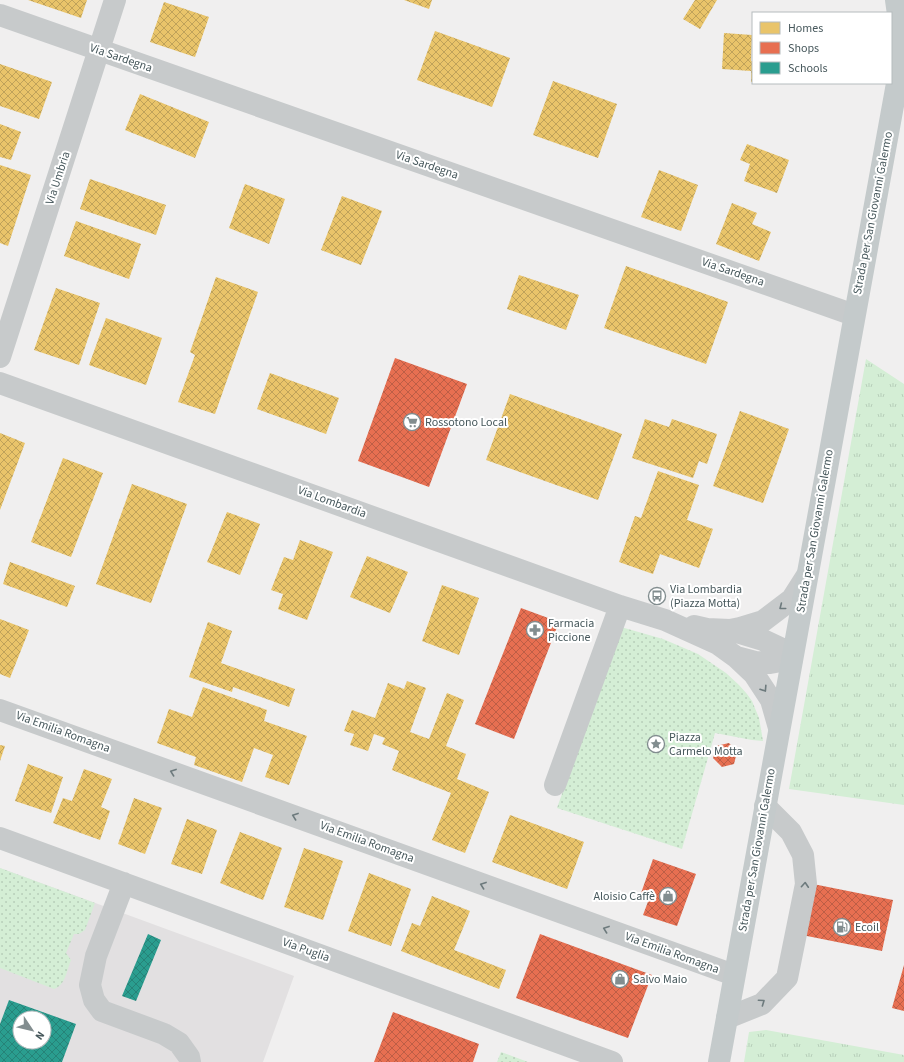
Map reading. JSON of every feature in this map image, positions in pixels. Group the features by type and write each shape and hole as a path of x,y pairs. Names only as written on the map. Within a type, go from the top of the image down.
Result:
{"main road":[{"name":"Strada per San Giovanni Galermo","path":"719,1062 806,577 901,62 900,29 896,0"}],"street":[{"name":"Via Umbria","path":"0,357 115,0"},
{"name":"Via Sardegna","path":"0,16 854,315"},
{"name":"Via Lombardia","path":"0,383 620,606 665,620"},
{"path":"665,620 707,629 730,630 763,621 792,599 806,577"},
{"path":"554,785 620,606"},
{"path":"665,620 718,644 736,657 754,674 771,700 779,728"},
{"path":"730,630 763,640 780,648 792,659"},
{"path":"736,657 770,664 792,659"},
{"name":"Via Emilia Romagna","path":"0,710 734,976"},
{"path":"727,1018 762,1004 787,978 806,884 803,856 791,832 765,806"},
{"name":"Via Puglia","path":"0,838 612,1062"},
{"path":"124,883 96,956 90,985 94,1000 102,1011 164,1034 179,1043 189,1057 190,1062"}],"shaded area":[{"path":"0,868 294,976 263,1062 0,1062"}],"green space":[{"path":"866,359 904,384 904,805 789,789"},
{"path":"621,627 663,639 698,654 726,673 739,685 752,701 759,718 763,741 715,733 682,849 557,808"},
{"path":"0,868 95,903 85,930 79,934 74,934 66,953 71,960 65,977 61,985 54,989 0,968"},
{"path":"766,1030 904,1055 904,1062 744,1062 749,1032"},
{"path":"501,1052 528,1062 497,1062"}],"building: Homes":[{"path":"28,0 87,0 81,18"},
{"path":"404,0 432,0 429,9"},
{"path":"695,0 717,0 700,29 683,19"},
{"path":"164,2 209,17 195,57 150,42"},
{"path":"435,31 510,58 492,107 417,80"},
{"path":"724,33 752,35 752,82 751,71 722,69"},
{"path":"0,64 52,82 39,119 0,106"},
{"path":"553,81 617,104 598,158 533,135"},
{"path":"140,94 209,122 195,158 125,130"},
{"path":"0,124 21,132 11,160 0,157"},
{"path":"747,144 789,160 777,193 744,181 750,164 740,160"},
{"path":"0,165 31,175 8,246 0,243"},
{"path":"659,170 698,185 681,231 641,217"},
{"path":"90,179 166,205 156,235 80,209"},
{"path":"245,184 285,199 269,244 229,228"},
{"path":"342,196 382,211 361,265 321,250"},
{"path":"732,203 757,213 752,224 771,232 759,261 716,244"},
{"path":"76,221 141,244 129,279 64,256"},
{"path":"626,266 728,302 706,364 604,328"},
{"path":"519,275 579,295 566,330 507,309"},
{"path":"216,277 258,292 215,414 178,402 195,355 190,352"},
{"path":"56,288 100,303 79,365 34,350"},
{"path":"106,318 162,338 146,385 89,365"},
{"path":"270,373 339,398 326,434 257,409"},
{"path":"510,394 622,434 598,500 486,460"},
{"path":"740,411 789,429 763,503 713,486"},
{"path":"645,419 669,427 672,419 717,434 707,464 699,461 693,478 632,458"},
{"path":"0,433 25,443 0,510"},
{"path":"63,458 103,473 71,557 31,542"},
{"path":"658,471 699,485 687,520 713,529 699,568 660,554 653,574 619,562 635,516 641,518"},
{"path":"132,484 187,504 151,603 96,584"},
{"path":"227,512 260,524 240,575 207,562"},
{"path":"300,540 333,552 307,620 278,609 283,594 271,590 284,557 293,560"},
{"path":"367,556 408,572 390,613 350,597"},
{"path":"10,562 75,586 67,607 3,584"},
{"path":"442,585 479,598 459,655 422,641"},
{"path":"0,619 29,630 10,678 0,674"},
{"path":"208,622 232,631 221,663 295,689 289,707 233,687 232,692 189,677"},
{"path":"407,681 426,688 410,732 429,739 447,693 464,700 446,746 466,754 457,779 489,792 465,853 432,840 451,793 392,770 399,751 382,744 385,738 374,734 368,751 350,745 354,734 344,731 352,710 375,718 388,683 404,689"},
{"path":"203,687 267,710 264,721 307,736 289,785 265,777 273,755 254,748 242,782 194,765 196,757 157,743 169,709 192,717"},
{"path":"0,745 5,746 0,761"},
{"path":"28,764 63,777 51,813 15,801"},
{"path":"84,769 112,779 101,807 110,811 100,840 53,823 63,798 72,801"},
{"path":"134,798 162,808 145,854 118,844"},
{"path":"510,815 584,842 567,889 492,862"},
{"path":"187,819 217,830 202,874 171,864"},
{"path":"240,832 282,848 263,900 220,883"},
{"path":"304,848 343,861 323,920 284,907"},
{"path":"369,873 411,889 391,946 348,931"},
{"path":"432,896 470,911 454,950 506,970 499,989 401,951 412,923 420,926"}],"building: Shops":[{"name":"Rossotono Local","path":"395,358 467,384 429,487 358,461"},
{"path":"521,608 559,622 514,739 475,724"},
{"path":"729,743 737,752 734,764 722,767 713,758 716,746"},
{"path":"653,859 696,874 677,926 643,915 649,899 640,896"},
{"path":"798,881 893,900 882,951 787,932"},
{"path":"540,934 652,975 628,1038 516,998"},
{"path":"904,965 904,1011 892,1008"},
{"path":"393,1012 479,1044 473,1062 374,1062"}],"building: Schools":[{"path":"148,934 161,940 136,1001 122,996"},
{"path":"9,1000 37,1010 12,1010 12,1050 52,1050 52,1015 76,1024 62,1062 0,1062 0,1024"}],"place":[{"name":"Rossotono Local","path":"412,422"},
{"name":"Via Lombardia (Piazza Motta)","path":"657,596"},
{"name":"Farmacia Piccione","path":"535,630"},
{"name":"Piazza Carmelo Motta","path":"656,744"},
{"name":"Aloisio Caffè","path":"668,896"},
{"name":"Ecoil","path":"842,927"},
{"name":"Salvo Maio","path":"620,979"}]}
